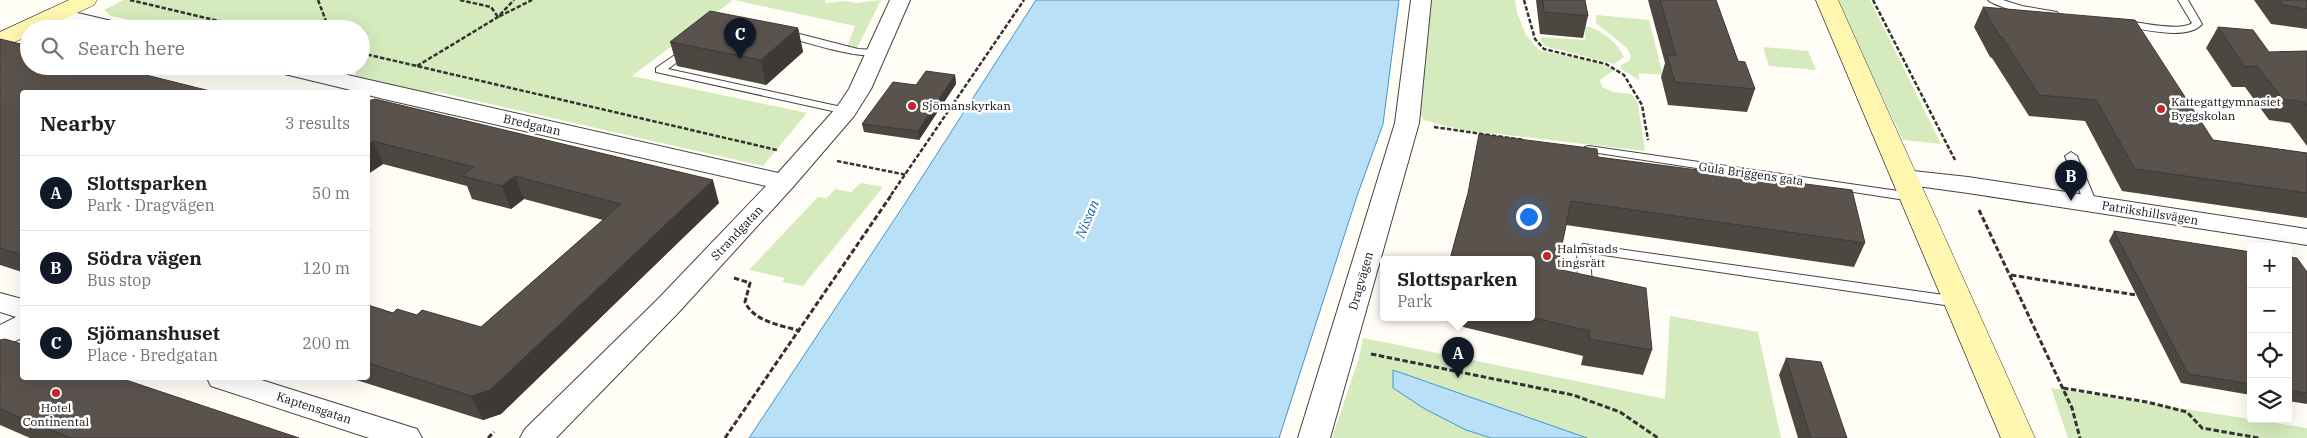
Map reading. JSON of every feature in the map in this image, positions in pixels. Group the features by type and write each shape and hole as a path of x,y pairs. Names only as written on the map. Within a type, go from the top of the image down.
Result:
{"street":[{"path":"44,20 86,0"},
{"name":"Strandgatan","path":"536,438 668,306 808,156 846,111 860,89 900,0"},
{"name":"Dragvägen","path":"1314,438 1407,124 1420,0"},
{"path":"1827,0 2018,438"},
{"path":"56,14 82,20"},
{"path":"0,41 20,31"},
{"name":"Bredgatan","path":"306,75 350,90"},
{"name":"Bredgatan","path":"376,99 784,182"},
{"name":"Patrikshillsvägen","path":"1908,187 1968,185 2307,237"},
{"path":"0,302 20,308"},
{"path":"0,338 20,326"},
{"name":"Kaptensgatan","path":"228,380 406,438"}],"lane":[{"path":"1992,0 2020,10 2068,16"},
{"path":"2107,21 2175,30 2192,29 2196,24 2183,0"},
{"path":"774,31 858,52 875,53"},
{"path":"697,42 660,70 846,111"},
{"name":"Gula Briggens gata","path":"1589,150 1651,159 1908,187"},
{"path":"2071,156 2091,204"},
{"path":"1585,287 1583,248 1958,302"}],"path":[{"path":"130,0 214,20"},
{"path":"318,0 326,20"},
{"path":"460,0 491,7 498,17"},
{"path":"498,17 514,0"},
{"path":"416,66 498,17 532,0"},
{"path":"725,438 800,331 1024,0"},
{"path":"1524,0 1535,39 1544,49 1606,64 1624,75 1642,105 1651,159"},
{"path":"1874,0 1968,185 2072,408 2080,438"},
{"path":"370,55 808,156"},
{"path":"1407,124 1532,141"},
{"path":"837,161 907,174"},
{"path":"2010,275 2136,295"},
{"path":"734,278 750,283 745,302 749,310 763,320 800,331"},
{"path":"1342,348 1573,395 1620,412 1658,438"},
{"path":"2063,388 2146,402 2187,412 2202,428 2259,438"},
{"path":"488,438 494,432"}],"green space":[{"path":"123,0 733,0 632,76 807,113 763,166 438,92 423,94 355,77 355,75 370,75 370,20 129,20 111,16 104,10"},
{"path":"734,0 825,0 826,3 845,1 857,3 881,0 857,48 847,47 855,26"},
{"path":"1428,0 1515,0 1517,13 1526,35 1539,50 1598,63 1614,70 1600,80 1602,87 1613,92 1632,94 1638,104 1645,151 1463,130 1424,120 1418,110"},
{"path":"1836,0 1870,0 1941,144 1903,140"},
{"path":"1596,15 1649,20 1663,75 1639,73 1639,80 1621,69 1621,65 1629,61 1631,56 1627,48 1596,23"},
{"path":"1585,26 1597,30 1608,37 1624,57 1614,64 1544,46 1540,37 1585,40"},
{"path":"1763,47 1808,51 1816,70 1769,66"},
{"path":"861,183 883,187 803,286 782,282 785,278 749,270 818,197 827,198 835,189 851,192"},
{"path":"1670,316 1758,332 1781,438 1332,438 1359,358 1363,338 1665,399"},
{"path":"2051,388 2247,419 2247,423 2275,423 2307,428 2307,438 2068,438"}],"water":[{"name":"Nissan","path":"1036,0 1399,0 1383,124 1357,196 1279,438 749,438 906,202"},
{"path":"1393,370 1587,438 1491,438 1466,430 1425,409 1393,388"}],"building":[{"path":"1543,0 1585,0 1588,16 1544,12"},
{"path":"1660,0 1716,0 1738,61 1745,62 1755,89 1675,82 1667,55 1676,56"},
{"path":"2279,0 2307,0 2307,9 2283,5"},
{"path":"1983,7 2135,20 2213,140 2307,153 2307,193 2135,169 2096,100 2039,95 2002,37 2000,37"},
{"path":"710,11 798,28 761,60 670,42"},
{"path":"2218,27 2253,30 2269,52 2307,51 2307,106 2304,102 2283,99 2257,66 2245,67"},
{"path":"0,39 20,44 20,75 146,75 206,90 20,90 20,254 0,248"},
{"name":"Sjömanskyrkan","path":"926,71 955,75 918,131 862,124 893,82 916,85"},
{"path":"375,99 713,180 490,390 471,396 370,364 370,306 393,313 397,309 417,315 422,310 481,327 621,204 515,176 502,186 462,176 474,167 373,141 370,143 370,100"},
{"path":"1479,134 1597,149 1598,157 1852,190 1865,243 1571,201 1557,269 1646,288 1652,350 1589,339 1590,331 1535,318 1535,256 1451,256 1468,193"},
{"path":"2114,231 2247,251 2247,383 2188,374"},
{"path":"2292,257 2297,258 2307,272 2307,393 2292,391"},
{"path":"5,339 20,343 20,380 126,380 299,438 71,438 0,409 0,340"},
{"path":"1786,358 1821,362 1847,438 1811,438"}],"place":[{"name":"Sjömanshuset","path":"740,59"},
{"name":"Sjömanskyrkan","path":"912,106"},
{"name":"Kattegattgymnasiet Byggskolan","path":"2161,109"},
{"name":"Södra vägen","path":"2071,201"},
{"name":"Halmstads tingsrätt","path":"1547,256"},
{"name":"Slottsparken","path":"1458,378"},
{"name":"Hotel Continental","path":"56,393"}]}
